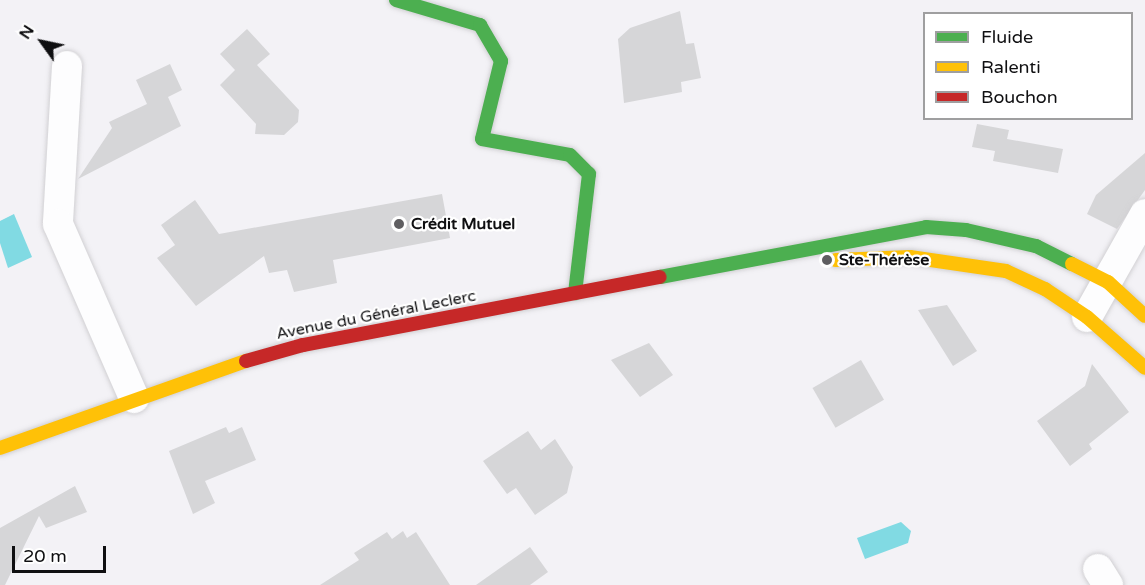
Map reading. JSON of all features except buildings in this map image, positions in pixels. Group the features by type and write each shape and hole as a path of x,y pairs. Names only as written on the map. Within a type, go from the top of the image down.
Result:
{"main road":[{"path":"396,0 480,26 501,61 484,116 482,139 570,155 589,174 574,293"},
{"name":"Avenue du Général Leclerc","path":"0,448 134,398 303,345 574,293 771,259 889,232 926,227 966,230 1036,246 1108,282 1145,316"},
{"name":"Avenue du Général Leclerc","path":"771,259 910,257 964,261 1026,280 1087,317 1145,368"}],"street":[{"path":"67,66 58,224 134,398"},
{"path":"1087,317 1145,214"}],"water":[{"path":"14,214 32,257 8,268 0,243 0,221"},
{"path":"901,522 911,531 908,543 865,559 857,538"}],"traffic: fast":[{"path":"396,0 480,25 501,61 482,139 570,155 589,174 575,293"},
{"path":"660,277 926,227 966,230 1036,246 1072,264"}],"traffic: slow":[{"path":"836,260 910,257 1006,271 1045,289 1087,317 1145,368"},
{"path":"1072,264 1108,282 1145,316"},
{"path":"0,448 246,361"}],"traffic: jam":[{"path":"246,361 303,345 660,277"}],"place":[{"name":"Crédit Mutuel","path":"399,224"},
{"name":"Ste-Thérèse","path":"827,260"}]}
